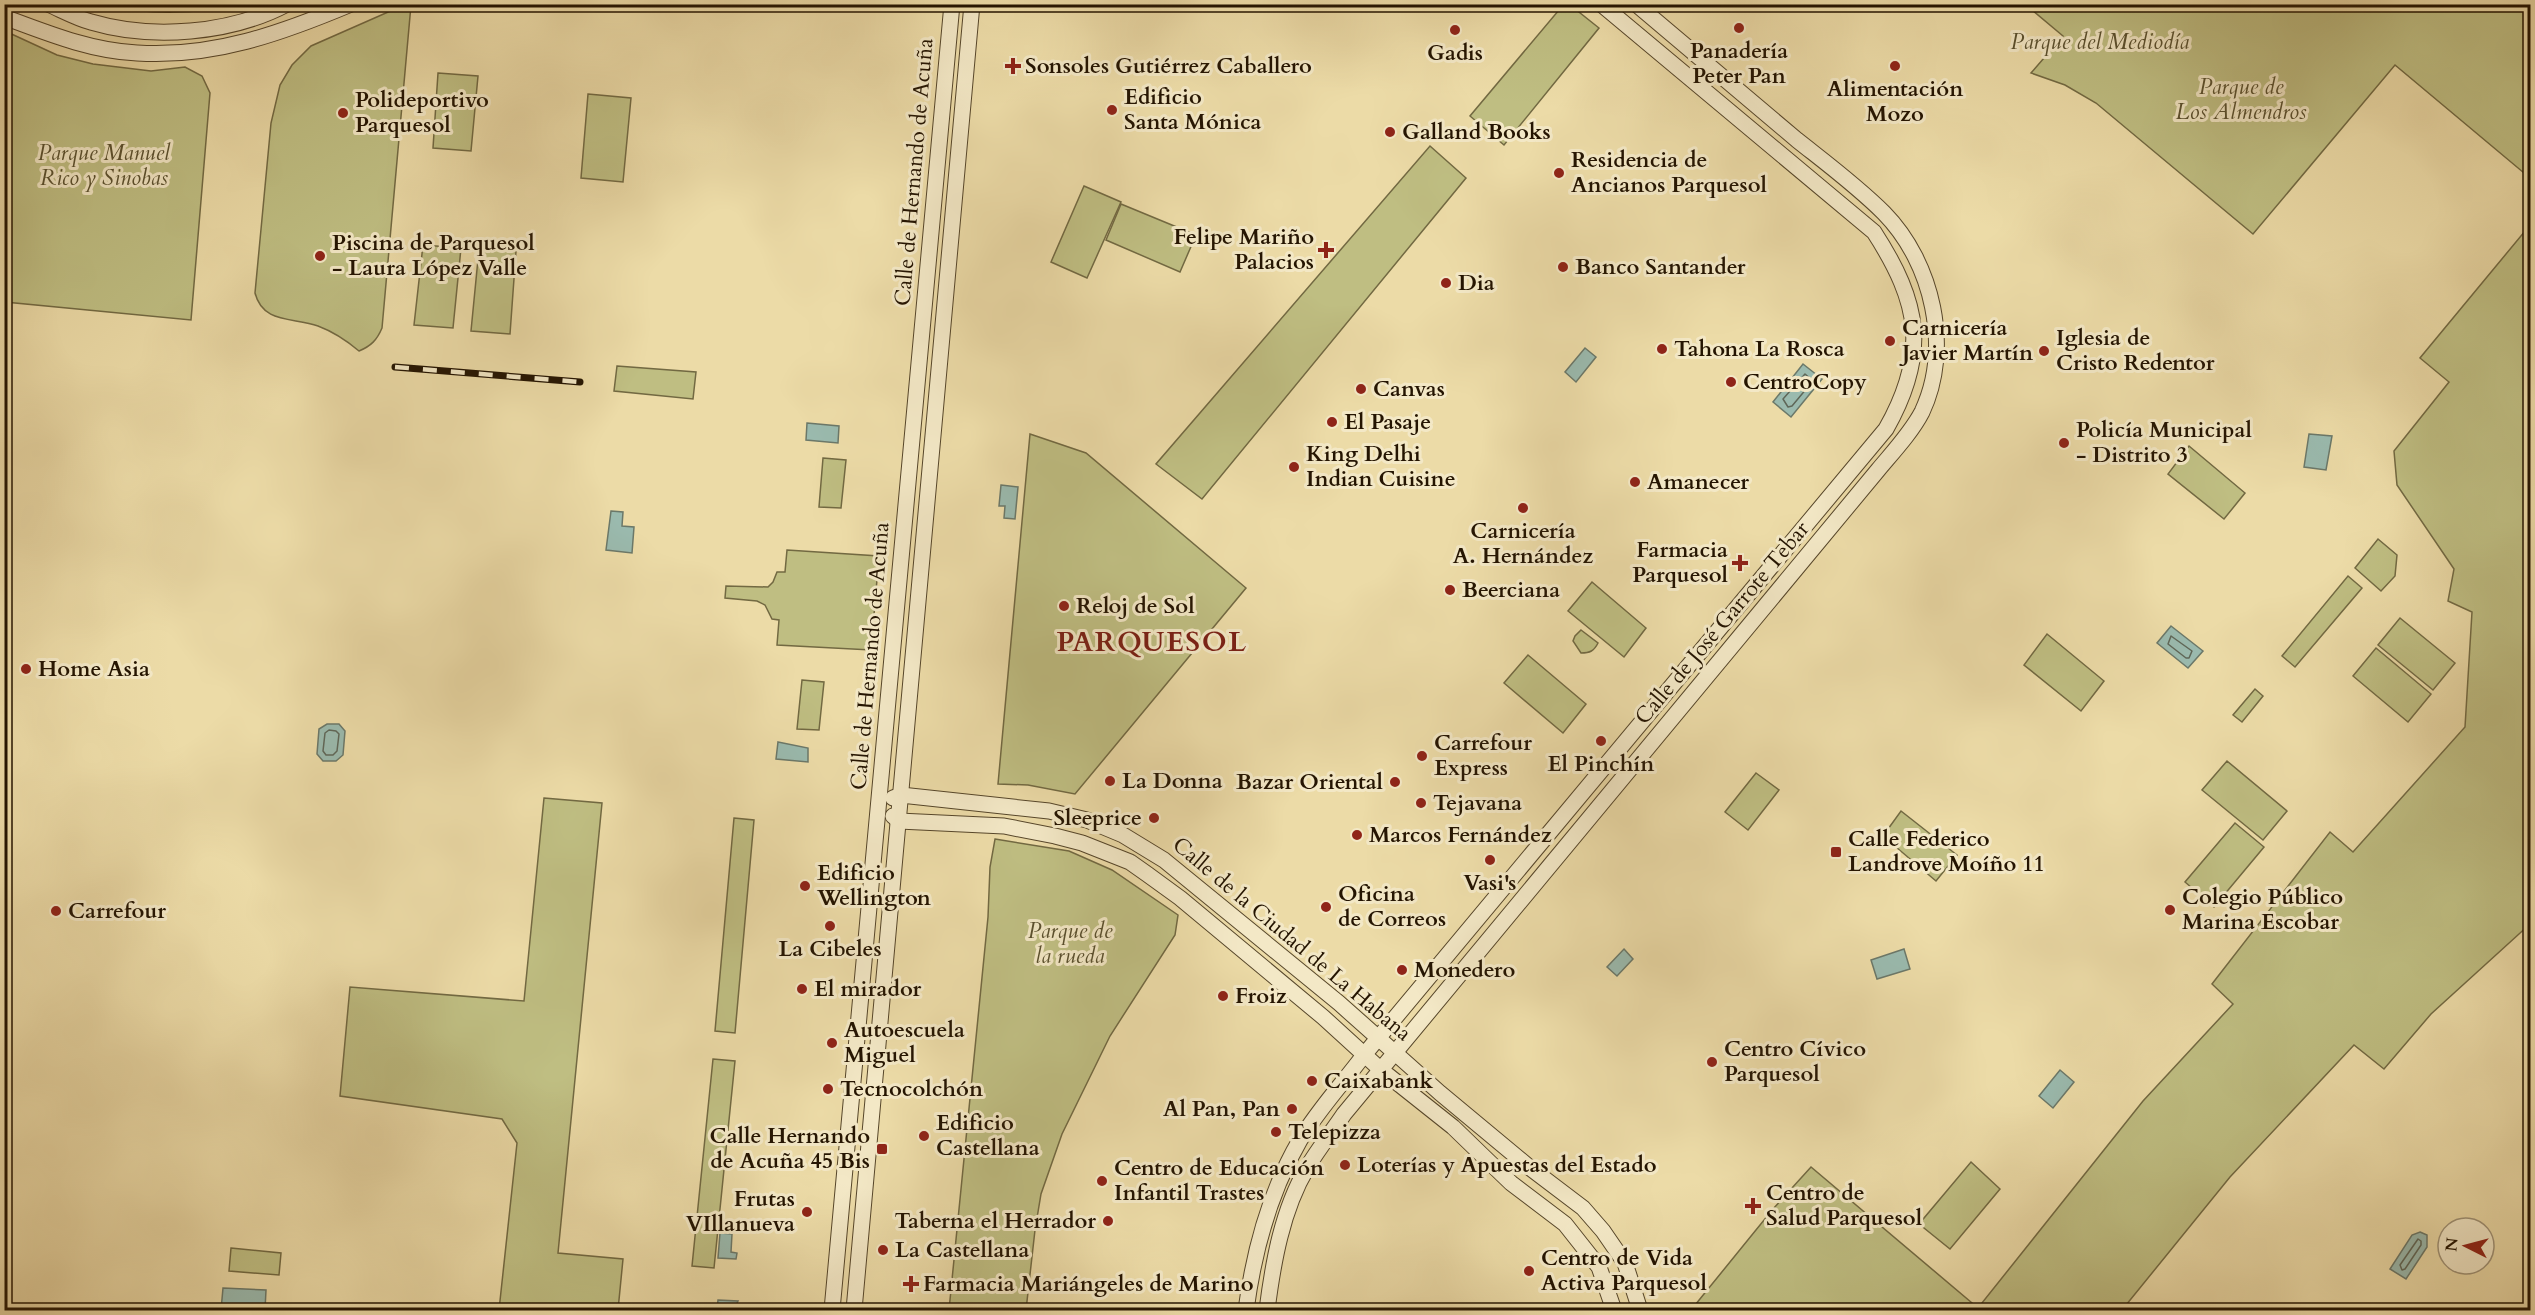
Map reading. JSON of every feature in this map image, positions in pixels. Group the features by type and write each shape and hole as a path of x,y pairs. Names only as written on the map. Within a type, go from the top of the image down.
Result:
{"street":[{"path":"48,4 91,22 130,29 183,32 245,21 286,4"},
{"path":"4,17 66,40 101,48 137,53 183,52 210,50 274,35 351,4"},
{"name":"Calle de Hernando de Acuña","path":"832,1311 952,4"},
{"name":"Calle de Hernando de Acuña","path":"854,1311 972,4"},
{"name":"Calle de José Garrote Tebar","path":"1246,1311 1260,1236 1278,1182 1301,1138 1364,1055 1886,429 1898,407 1911,369 1913,350 1909,297 1899,273 1874,232 1828,191 1601,4"},
{"name":"Calle de José Garrote Tebar","path":"1267,1311 1285,1220 1306,1169 1344,1114 1828,531 1921,413 1932,384 1936,353 1929,291 1920,268 1885,214 1636,4"},
{"name":"Calle de la Ciudad de La Habana","path":"879,804 901,795 1049,811 1087,820 1123,835 1164,860 1189,878 1529,1167 1583,1208 1603,1231 1624,1263 1640,1311"},
{"path":"879,804 899,821"},
{"name":"Calle de la Ciudad de La Habana","path":"899,821 1004,826 1082,843 1130,862 1180,898 1323,1017 1380,1069 1453,1127 1511,1183 1565,1224 1599,1267 1614,1311"}],"green space":[{"path":"1564,4 1570,5 1599,28 1504,145 1470,116"},
{"path":"104,5 241,5 207,10 155,12"},
{"path":"404,5 411,5 382,328 373,342 359,351 324,328 272,315 259,303 255,293 271,123 280,85 292,65 311,46"},
{"name":"Parque de Los Almendros","path":"2026,5 2530,5 2530,178 2395,65 2253,234 2096,103 2065,85 2031,73 2063,36"},
{"name":"Parque Manuel Rico y Sinobas","path":"5,31 57,55 93,64 151,71 185,67 202,76 210,93 191,320 5,302"},
{"path":"438,73 478,76 471,151 433,148"},
{"path":"588,94 631,98 623,182 581,178"},
{"path":"1430,146 1466,178 1202,499 1156,464"},
{"path":"1084,186 1121,202 1087,278 1051,262"},
{"path":"1121,204 1196,235 1180,272 1106,240"},
{"path":"2530,225 2530,924 2431,1014 2384,1069 2354,1045 2230,1177 2122,1310 1691,1310 1773,1209 1811,1167 1978,1308 2143,1101 2233,1004 2212,984 2330,832 2353,852 2465,727 2472,612 2448,601 2454,569 2397,485 2394,451 2449,382 2420,358"},
{"path":"423,245 461,248 453,328 414,325"},
{"path":"479,249 516,251 510,334 471,331"},
{"path":"617,366 696,372 693,399 614,391"},
{"path":"1030,434 1086,453 1246,588 1075,794 1028,785 998,784"},
{"path":"2189,446 2245,493 2224,519 2168,474"},
{"path":"823,458 846,460 841,508 819,507"},
{"path":"2378,539 2397,555 2395,576 2381,591 2355,568"},
{"path":"787,550 879,556 871,650 777,645 779,620 772,619 765,605 757,601 725,598 726,586 768,587 777,572 785,572"},
{"path":"2348,576 2362,588 2295,667 2282,656"},
{"path":"1592,582 1646,628 1624,657 1568,611"},
{"path":"2400,618 2455,663 2433,690 2378,645"},
{"path":"1581,630 1598,643 1589,652 1581,653 1573,641"},
{"path":"2047,634 2104,681 2081,711 2024,665"},
{"path":"2376,648 2431,694 2408,722 2353,676"},
{"path":"1528,655 1586,704 1563,733 1504,683"},
{"path":"802,680 824,682 819,730 797,729"},
{"path":"2255,689 2263,696 2242,722 2233,715"},
{"path":"2227,761 2287,811 2263,840 2202,790"},
{"path":"1756,773 1779,790 1748,830 1725,812"},
{"path":"544,798 602,803 558,1253 623,1259 618,1310 499,1310 517,1143 502,1119 340,1096 350,987 524,1001"},
{"path":"1901,811 1957,855 1936,881 1883,836"},
{"path":"734,818 754,820 735,1033 715,1031"},
{"path":"2235,823 2264,847 2214,907 2185,882"},
{"name":"Parque de la rueda","path":"995,839 1069,851 1112,870 1178,915 1175,935 1110,1036 1062,1134 1041,1194 1026,1310 949,1310 988,917 990,867"},
{"path":"713,1059 735,1061 714,1268 692,1266"},
{"path":"1971,1162 2000,1189 1950,1249 1919,1224"},
{"path":"231,1248 281,1253 279,1275 229,1271"}],"water":[{"path":"1585,348 1596,357 1576,382 1565,372"},
{"path":"1803,364 1822,379 1791,417 1773,402"},
{"path":"807,423 839,426 838,443 806,440"},
{"path":"2309,434 2332,436 2326,470 2304,467"},
{"path":"1001,485 1018,487 1015,519 1004,518 1005,506 999,506"},
{"path":"611,511 623,512 622,526 634,527 632,553 606,550"},
{"path":"2171,626 2203,651 2188,668 2157,643"},
{"path":"327,724 339,724 345,731 343,755 336,761 323,761 317,754 319,729"},
{"path":"778,742 808,748 808,762 776,759"},
{"path":"1624,949 1633,959 1617,976 1607,967"},
{"path":"1904,949 1910,969 1877,979 1871,960"},
{"path":"2060,1070 2074,1082 2053,1108 2039,1096"},
{"path":"2420,1232 2427,1235 2427,1247 2406,1279 2390,1269 2412,1235"},
{"path":"720,1233 732,1234 731,1252 737,1253 736,1259 718,1258"},
{"path":"223,1288 266,1290 265,1310 221,1310"},
{"path":"718,1300 738,1301 734,1310 717,1310"}],"railway":[{"path":"395,367 580,382"}],"place":[{"name":"Panadería Peter Pan","path":"1739,28"},
{"name":"Gadis","path":"1455,30"},
{"name":"Sonsoles Gutiérrez Caballero","path":"1013,66"},
{"name":"Alimentación Mozo","path":"1895,66"},
{"name":"Edificio Santa Mónica","path":"1112,110"},
{"name":"Polideportivo Parquesol","path":"343,113"},
{"name":"Galland Books","path":"1390,132"},
{"name":"Residencia de Ancianos Parquesol","path":"1559,173"},
{"name":"Felipe Mariño Palacios","path":"1326,250"},
{"name":"Piscina de Parquesol - Laura López Valle","path":"320,256"},
{"name":"Banco Santander","path":"1563,267"},
{"name":"Dia","path":"1446,283"},
{"name":"Carnicería Javier Martín","path":"1890,341"},
{"name":"Tahona La Rosca","path":"1662,349"},
{"name":"Iglesia de Cristo Redentor","path":"2044,351"},
{"name":"CentroCopy","path":"1731,382"},
{"name":"Canvas","path":"1361,389"},
{"name":"El Pasaje","path":"1332,422"},
{"name":"Policía Municipal - Distrito 3","path":"2064,443"},
{"name":"King Delhi Indian Cuisine","path":"1294,467"},
{"name":"Amanecer","path":"1635,482"},
{"name":"Carnicería A. Hernández","path":"1523,508"},
{"name":"Farmacia Parquesol","path":"1740,563"},
{"name":"Beerciana","path":"1450,590"},
{"name":"Reloj de Sol","path":"1064,606"},
{"name":"Home Asia","path":"26,669"},
{"name":"El Pinchín","path":"1601,741"},
{"name":"Carrefour Express","path":"1422,756"},
{"name":"La Donna","path":"1110,781"},
{"name":"Bazar Oriental","path":"1395,782"},
{"name":"Tejavana","path":"1421,803"},
{"name":"Sleeprice","path":"1154,818"},
{"name":"Marcos Fernández","path":"1357,835"},
{"name":"Calle Federico Landrove Moíño 11","path":"1836,852"},
{"name":"Vasi's","path":"1490,860"},
{"name":"Edificio Wellington","path":"805,886"},
{"name":"Oficina de Correos","path":"1326,907"},
{"name":"Colegio Público Marina Escobar","path":"2170,910"},
{"name":"Carrefour","path":"56,911"},
{"name":"La Cibeles","path":"830,926"},
{"name":"Monedero","path":"1402,970"},
{"name":"El mirador","path":"802,989"},
{"name":"Froiz","path":"1223,996"},
{"name":"Autoescuela Miguel","path":"832,1043"},
{"name":"Centro Cívico Parquesol","path":"1712,1062"},
{"name":"Caixabank","path":"1312,1081"},
{"name":"Tecnocolchón","path":"828,1089"},
{"name":"Al Pan, Pan","path":"1292,1109"},
{"name":"Telepizza","path":"1276,1132"},
{"name":"Edificio Castellana","path":"924,1136"},
{"name":"Calle Hernando de Acuña 45 Bis","path":"882,1149"},
{"name":"Loterías y Apuestas del Estado","path":"1345,1165"},
{"name":"Centro de Educación Infantil Trastes","path":"1102,1181"},
{"name":"Centro de Salud Parquesol","path":"1753,1206"},
{"name":"Frutas VIllanueva","path":"807,1212"},
{"name":"Taberna el Herrador","path":"1108,1221"},
{"name":"La Castellana","path":"883,1250"},
{"name":"Centro de Vida Activa Parquesol","path":"1529,1271"},
{"name":"Farmacia Mariángeles de Marino","path":"911,1284"}],"district":[{"name":"PARQUESOL","path":"1152,642"}],"park label":[{"name":"Parque del Mediodía","path":"2100,42"}]}
